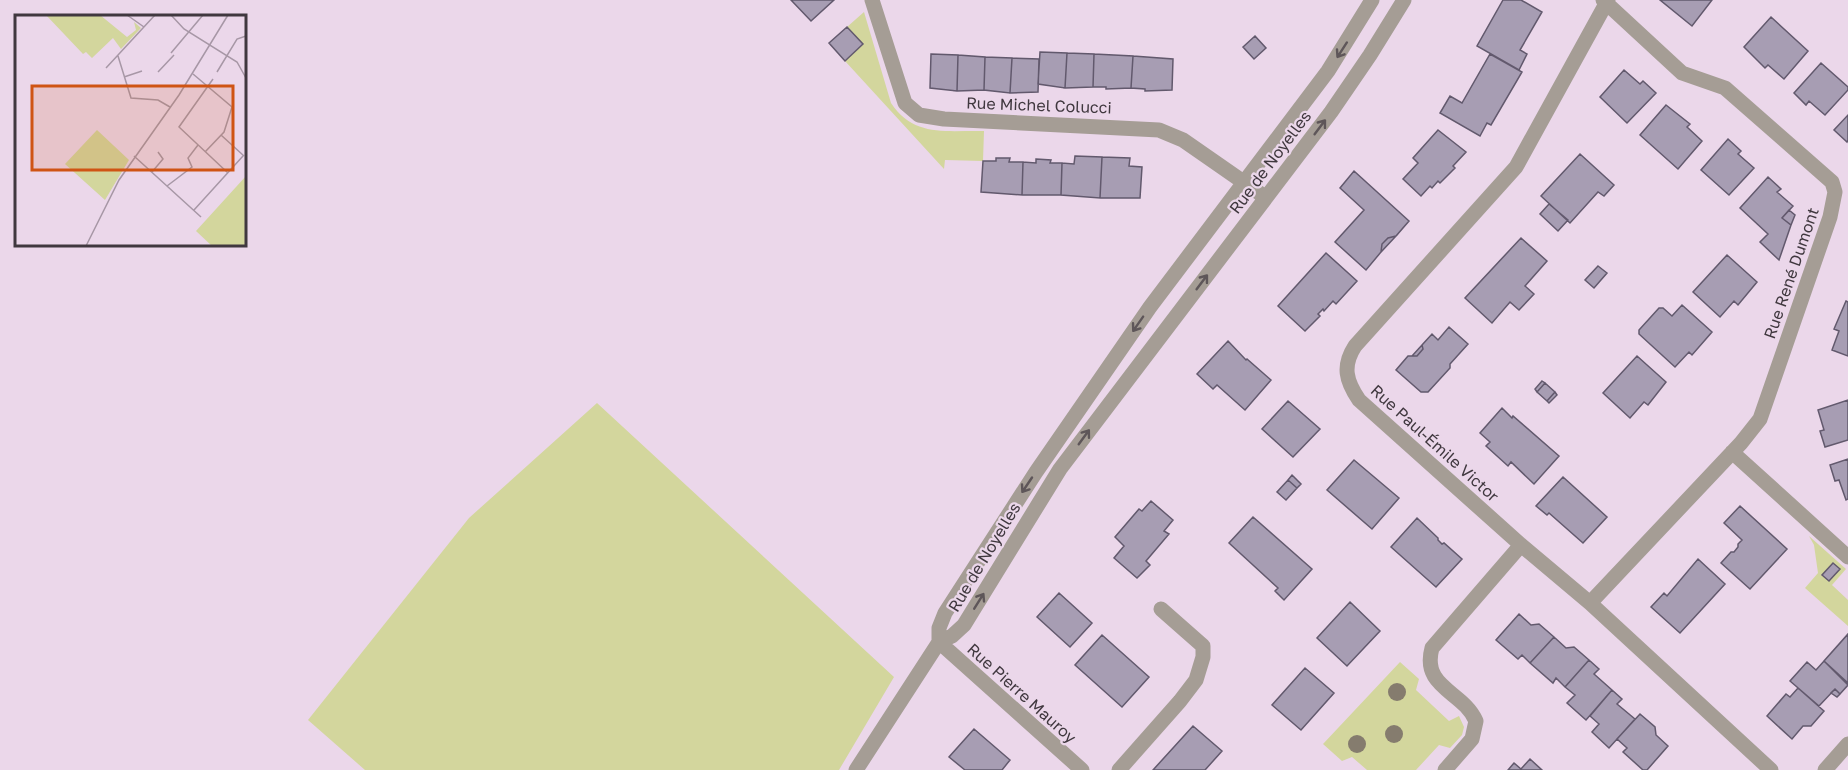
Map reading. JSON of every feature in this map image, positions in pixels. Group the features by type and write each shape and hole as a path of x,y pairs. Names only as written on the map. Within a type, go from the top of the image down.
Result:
{"street":[{"name":"Rue Michel Colucci","path":"872,0 905,103 919,116 1159,130 1183,140 1265,197"},
{"name":"Rue de Noyelles","path":"1372,0 1328,71 1150,307 984,551 945,613 939,628 939,642 952,636 964,625 1060,469 1351,84 1404,0"},
{"name":"Rue René Dumont","path":"1590,603 1755,425 1765,405 1830,217 1835,192 1832,182 1725,88 1682,73 1606,1"},
{"name":"Rue Paul-Émile Victor","path":"1606,1 1590,35 1516,167 1355,346 1349,355 1346,377 1359,400 1521,545 1590,603 1771,770"},
{"path":"1731,452 1848,556"},
{"path":"1445,770 1472,739 1476,721 1469,709 1432,674 1429,666 1432,648 1521,545"},
{"path":"1119,770 1189,691 1201,669 1203,646 1161,609"},
{"path":"856,770 939,642"},
{"name":"Rue Pierre Mauroy","path":"939,642 1082,770"},
{"path":"1825,770 1848,744"}],"green space":[{"path":"864,12 891,103 910,122 921,127 944,131 984,131 983,161 945,160 944,169 845,61 862,44 847,27"},
{"path":"597,403 894,677 839,770 365,770 308,720 469,518"},
{"path":"1809,536 1846,569 1832,585 1848,600 1848,626 1805,588 1818,573 1814,545"},
{"path":"1400,662 1419,679 1416,690 1449,721 1459,716 1464,727 1462,735 1450,748 1439,745 1416,770 1367,770 1352,757 1342,761 1323,744"}],"building":[{"path":"791,0 834,0 811,21"},
{"path":"1503,0 1521,0 1542,12 1520,50 1527,54 1519,70 1477,46"},
{"path":"1660,0 1712,0 1692,26"},
{"path":"1771,17 1808,51 1784,79 1768,65 1765,68 1744,47"},
{"path":"847,27 863,44 845,61 829,43"},
{"path":"1255,36 1266,48 1254,59 1243,47"},
{"path":"1040,52 1067,53 1065,88 1038,84"},
{"path":"1067,53 1094,54 1093,87 1065,88"},
{"path":"931,54 958,55 957,91 930,88"},
{"path":"1094,54 1133,56 1131,88 1093,87"},
{"path":"1490,54 1522,72 1491,125 1487,123 1480,136 1440,113 1450,96 1462,103"},
{"path":"958,55 985,57 984,90 957,91"},
{"path":"1133,56 1173,59 1172,90 1145,91 1145,89 1131,88"},
{"path":"985,57 1012,58 1010,93 984,90"},
{"path":"1012,58 1039,59 1038,92 1010,93"},
{"path":"1821,63 1848,87 1848,90 1825,115 1809,101 1806,105 1794,93"},
{"path":"1624,70 1640,84 1643,81 1656,93 1627,123 1600,97"},
{"path":"1666,105 1690,124 1687,127 1702,141 1678,169 1640,135"},
{"path":"1848,115 1848,140 1847,142 1834,130"},
{"path":"1438,130 1466,152 1453,166 1455,168 1440,183 1438,181 1432,188 1430,186 1421,196 1403,179 1418,163 1413,158"},
{"path":"1728,139 1741,151 1738,154 1754,168 1729,195 1701,170"},
{"path":"1580,154 1614,185 1604,196 1598,192 1570,223 1541,196"},
{"path":"1075,156 1102,157 1100,198 1061,195 1062,163 1074,164"},
{"path":"1102,157 1130,158 1129,166 1142,167 1140,198 1100,198"},
{"path":"996,158 1010,158 1009,162 1023,162 1022,195 981,192 983,161 996,161"},
{"path":"1036,159 1051,160 1050,163 1062,163 1061,195 1022,195 1023,162 1036,163"},
{"path":"1354,171 1409,221 1396,236 1388,238 1382,244 1381,252 1366,270 1335,242 1364,210 1340,188"},
{"path":"1768,177 1781,189 1777,192 1793,206 1782,218 1791,225 1779,260 1760,242 1768,234 1740,208"},
{"path":"1549,204 1568,220 1558,231 1540,214"},
{"path":"1789,210 1795,215 1791,225 1782,218"},
{"path":"1396,236 1381,252 1382,244 1388,238"},
{"path":"1521,238 1547,261 1525,286 1534,294 1519,310 1510,302 1492,323 1465,298"},
{"path":"1326,253 1357,281 1336,304 1333,301 1324,311 1323,309 1318,314 1320,316 1305,331 1278,306"},
{"path":"1727,255 1757,282 1738,305 1734,301 1720,317 1693,292"},
{"path":"1598,266 1607,273 1594,288 1585,280"},
{"path":"1846,301 1848,302 1848,356 1832,350 1839,331 1834,329"},
{"path":"1682,305 1712,332 1692,355 1689,352 1675,367 1639,334 1639,330 1659,308 1663,308 1672,316"},
{"path":"1449,327 1468,344 1428,392 1421,392 1396,370 1408,356 1417,356 1423,349 1422,345 1432,334 1438,340"},
{"path":"1228,341 1246,360 1271,380 1245,410 1217,385 1213,389 1197,374"},
{"path":"1422,345 1423,349 1417,356 1412,356"},
{"path":"1637,356 1666,382 1648,405 1644,402 1630,418 1603,393"},
{"path":"1542,381 1545,383 1537,392 1535,389"},
{"path":"1545,383 1555,392 1547,401 1537,392"},
{"path":"1555,392 1557,395 1549,403 1547,401"},
{"path":"1848,400 1848,440 1825,447 1820,431 1824,430 1818,410"},
{"path":"1288,401 1320,429 1293,457 1262,429"},
{"path":"1502,408 1559,456 1534,484 1511,462 1508,466 1486,446 1490,442 1480,433"},
{"path":"1848,459 1848,499 1846,500 1839,480 1835,481 1830,465"},
{"path":"1354,460 1399,498 1372,529 1327,490"},
{"path":"1292,475 1301,484 1297,488 1288,480"},
{"path":"1563,477 1607,517 1583,543 1549,513 1547,515 1536,506"},
{"path":"1288,480 1297,488 1286,500 1277,492"},
{"path":"1151,501 1173,520 1164,531 1169,534 1146,561 1150,565 1137,578 1114,558 1124,546 1115,537 1139,509 1142,511"},
{"path":"1740,506 1787,549 1750,589 1721,563 1731,552 1734,552 1742,540 1724,523"},
{"path":"1253,517 1312,569 1284,600 1275,591 1278,588 1229,543"},
{"path":"1417,518 1442,544 1444,543 1462,559 1436,587 1391,547"},
{"path":"1698,559 1725,584 1680,633 1651,607 1664,593 1667,596"},
{"path":"1833,563 1840,569 1829,581 1822,575"},
{"path":"1059,593 1092,623 1070,647 1037,617"},
{"path":"1350,602 1380,631 1347,666 1317,638"},
{"path":"1519,614 1531,625 1539,624 1554,637 1530,663 1522,655 1518,659 1496,640"},
{"path":"1848,634 1848,683 1824,661"},
{"path":"1102,635 1149,677 1122,707 1075,665"},
{"path":"1554,637 1566,648 1574,647 1589,660 1565,687 1556,678 1553,683 1530,663"},
{"path":"1589,660 1599,669 1594,674 1612,690 1586,720 1567,703 1575,695 1565,687"},
{"path":"1824,661 1848,685 1840,694 1835,689 1819,706 1790,681 1807,662 1816,670"},
{"path":"1305,668 1334,693 1301,730 1272,705"},
{"path":"1798,688 1824,711 1811,726 1803,726 1792,739 1767,716 1786,694 1790,697"},
{"path":"1835,689 1840,694 1837,697 1831,693"},
{"path":"1612,690 1622,699 1617,704 1635,719 1609,748 1592,732 1599,724 1590,716"},
{"path":"1640,714 1655,727 1656,735 1668,746 1647,770 1643,770 1623,752 1627,748 1617,739"},
{"path":"1193,726 1222,751 1205,770 1153,770"},
{"path":"974,729 1010,760 1002,770 965,770 949,757"},
{"path":"1530,759 1542,770 1508,770 1514,763 1521,769"}]}
